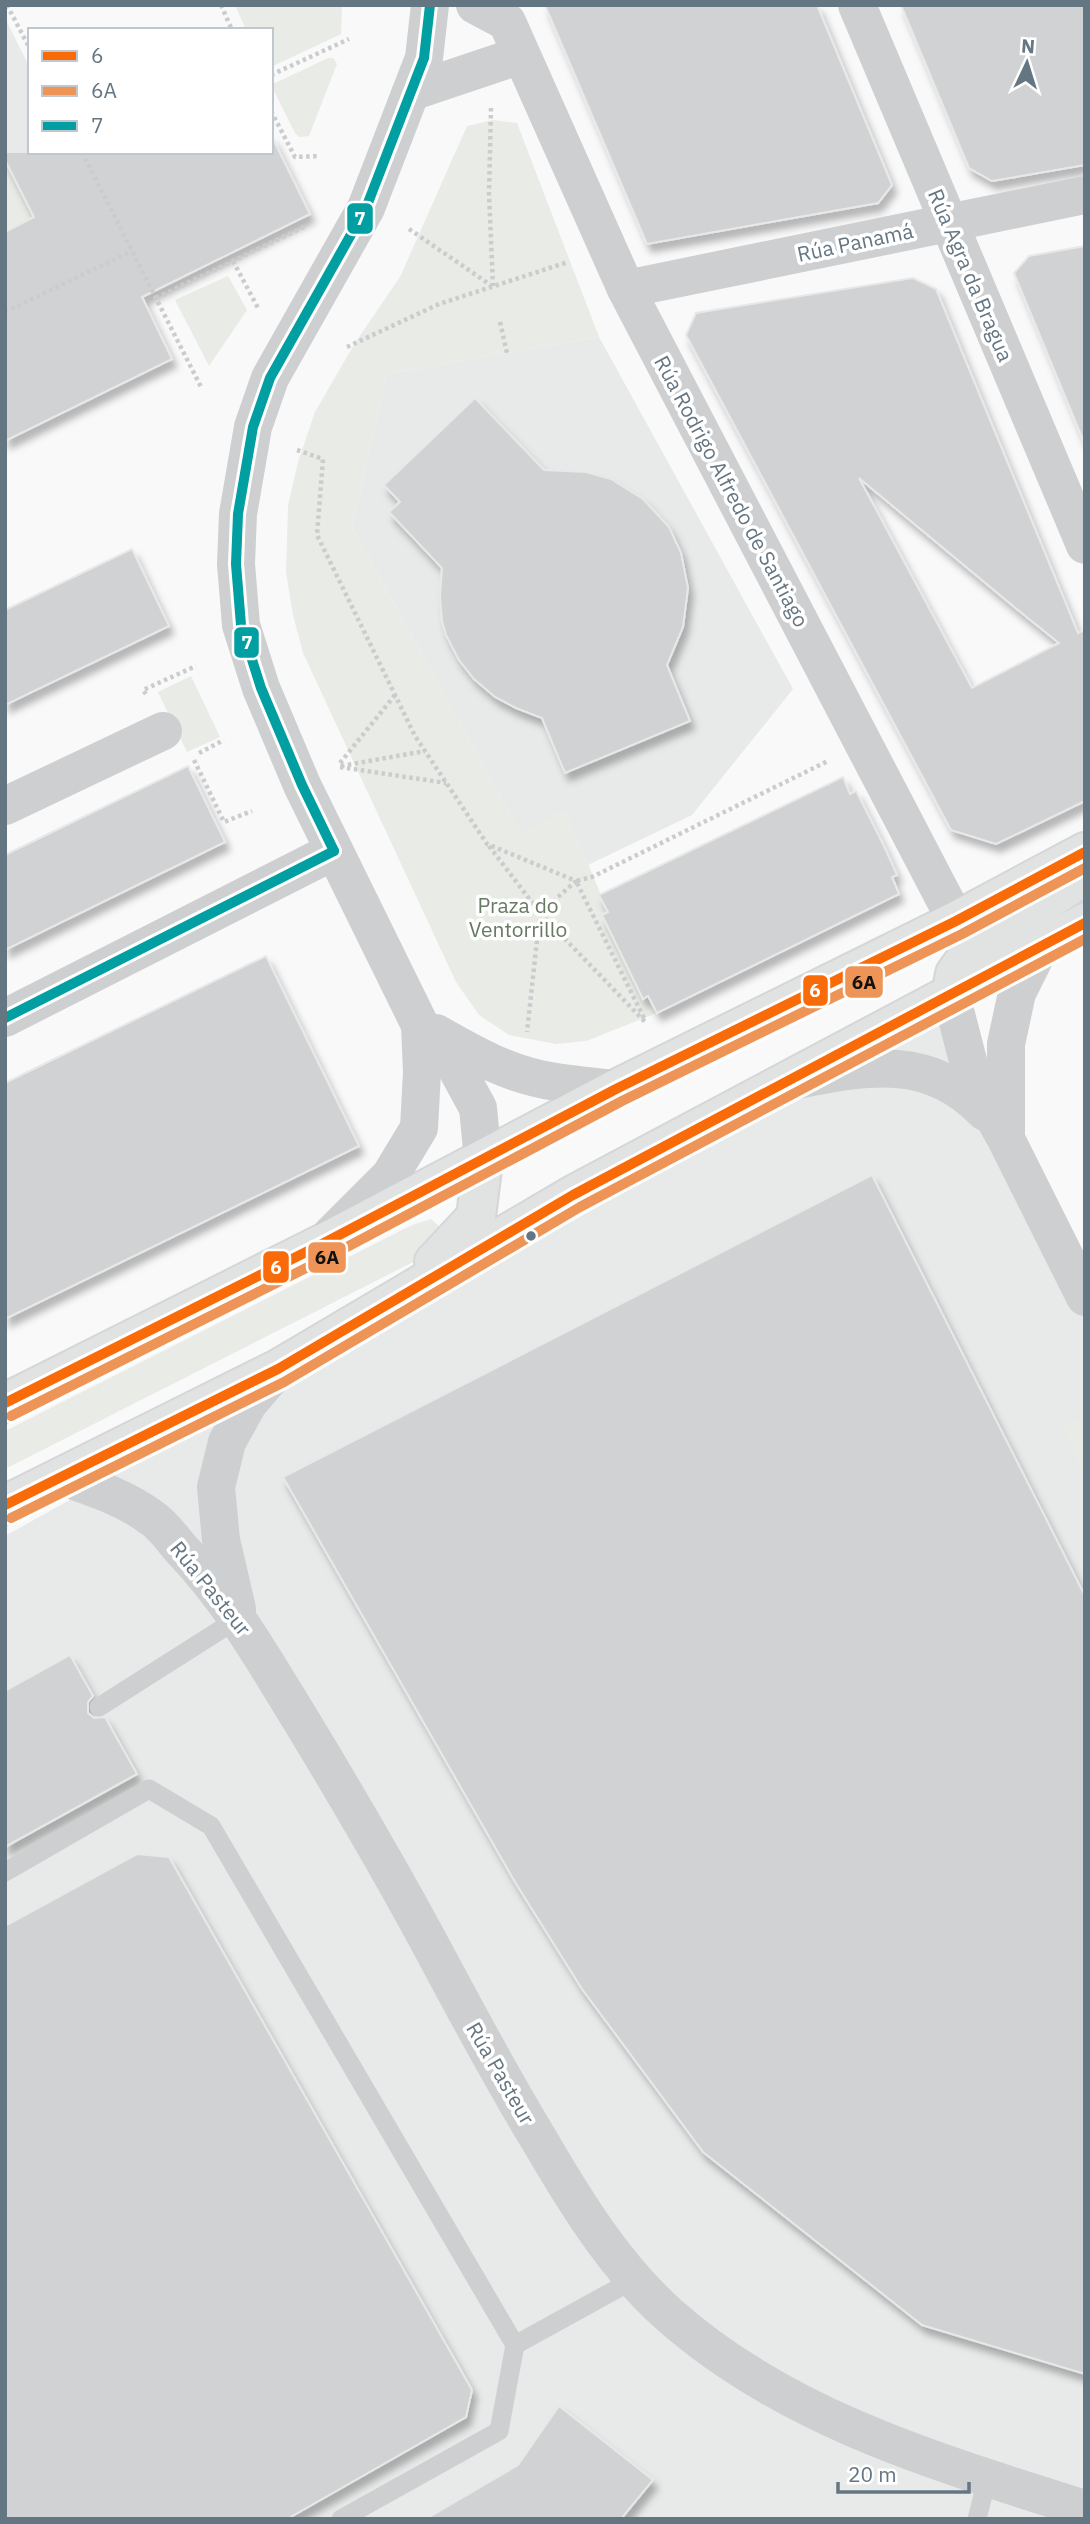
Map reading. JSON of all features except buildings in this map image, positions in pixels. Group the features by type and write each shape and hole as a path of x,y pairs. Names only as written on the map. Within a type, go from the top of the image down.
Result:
{"main road":[{"path":"5,1403 324,1243 615,1089 956,921 1085,852"},
{"path":"951,995 955,974 970,954 1085,876"},
{"path":"5,1505 278,1369 573,1195 1085,923"},
{"path":"406,1292 476,1217 483,1160"}],"street":[{"path":"430,5 424,58 366,208 270,378 253,427 238,514 236,564 241,625 261,688 302,785 420,1025 454,1064 478,1108 483,1160"},
{"name":"Rúa Rodrigo Alfredo de Santiago","path":"475,5 507,22 626,289 956,921"},
{"name":"Rúa Agra da Bragua","path":"857,5 1085,545"},
{"path":"411,92 522,55"},
{"name":"Rúa Panamá","path":"626,289 1085,195"},
{"path":"5,806 163,730"},
{"path":"5,1018 334,851"},
{"path":"1006,1139 1006,1044 1017,993 1040,947"},
{"path":"951,995 973,1080 1006,1139 1085,1297"},
{"path":"420,1025 480,1058 521,1074 554,1082 615,1089"},
{"path":"324,1243 390,1176 419,1128 422,1072 420,1025"},
{"path":"785,1083 848,1070 896,1067 924,1072 954,1085 984,1110 1006,1139"},
{"path":"239,1618 221,1540 216,1487 227,1442 248,1404 278,1369"},
{"name":"Rúa Pasteur","path":"62,1477 119,1497 155,1520 199,1568 239,1618 384,1857 497,2069 560,2175 595,2228 635,2279 666,2312 703,2343 772,2390 823,2415 987,2479 1085,2509"}],"lane":[{"path":"99,1707 239,1618"},
{"path":"5,1872 149,1789 211,1826 515,2345 499,2431 341,2519"},
{"path":"515,2345 635,2279"},
{"path":"977,2519 987,2479"}],"path":[{"path":"8,5 28,45"},
{"path":"221,5 231,28"},
{"path":"273,74 349,39"},
{"path":"491,103 489,194 493,286"},
{"path":"273,115 295,157 320,156"},
{"path":"83,154 202,389"},
{"path":"156,298 316,221"},
{"path":"409,229 493,286"},
{"path":"5,312 132,251"},
{"path":"233,261 258,308"},
{"path":"347,347 439,304 553,265"},
{"path":"500,322 506,353"},
{"path":"297,450 323,459 317,535 425,751 487,844 540,912 647,1024 576,881 487,844"},
{"path":"337,767 395,695"},
{"path":"192,757 224,740"},
{"path":"337,767 425,751"},
{"path":"527,1033 540,912 576,881 592,877 829,761"},
{"path":"337,767 447,783"}],"shaded area":[{"path":"5,18 28,64 28,154 71,154 5,302"},
{"path":"599,337 793,689 692,815 588,865 565,809 521,834 352,527 387,374"},
{"path":"945,1014 1085,1300 1085,2519 5,2519 5,1536"}],"green space":[{"path":"235,5 342,5 341,34 273,66 273,28 245,28"},
{"path":"328,58 333,58 337,64 309,136 299,137 295,133 273,84"},
{"name":"Praza do Ventorrillo","path":"493,120 517,123 599,337 387,374 352,527 521,834 565,808 608,912 602,916 608,929 615,927 620,938 614,941 621,955 627,952 629,956 623,960 630,973 636,970 641,981 635,984 642,999 648,996 657,1013 586,1041 556,1044 509,1035 479,1015 456,982 303,653 286,572 288,506 298,462 315,412 355,343 400,277 467,126"},
{"path":"5,160 34,217 5,232"},
{"path":"228,276 247,310 209,366 175,300"},
{"path":"191,676 220,737 187,752 158,692"},
{"path":"431,1219 441,1228 427,1255 5,1469 5,1431 412,1225"},
{"path":"1085,1417 1085,1478 1061,1426"}],"transit line":[{"name":"7","path":"334,851 302,785 261,688 241,625 236,564 238,514 253,427 270,378 366,208 424,58 430,5"},
{"name":"7","path":"5,1018 334,851"},
{"name":"6","path":"5,1403 324,1243 616,1089 956,921 1085,852"},
{"name":"6A","path":"11,1416 330,1256 622,1101 962,934 1085,868"},
{"name":"6","path":"5,1505 278,1369 573,1195 1085,923"},
{"name":"6A","path":"11,1518 284,1382 580,1207 1085,939"}]}
